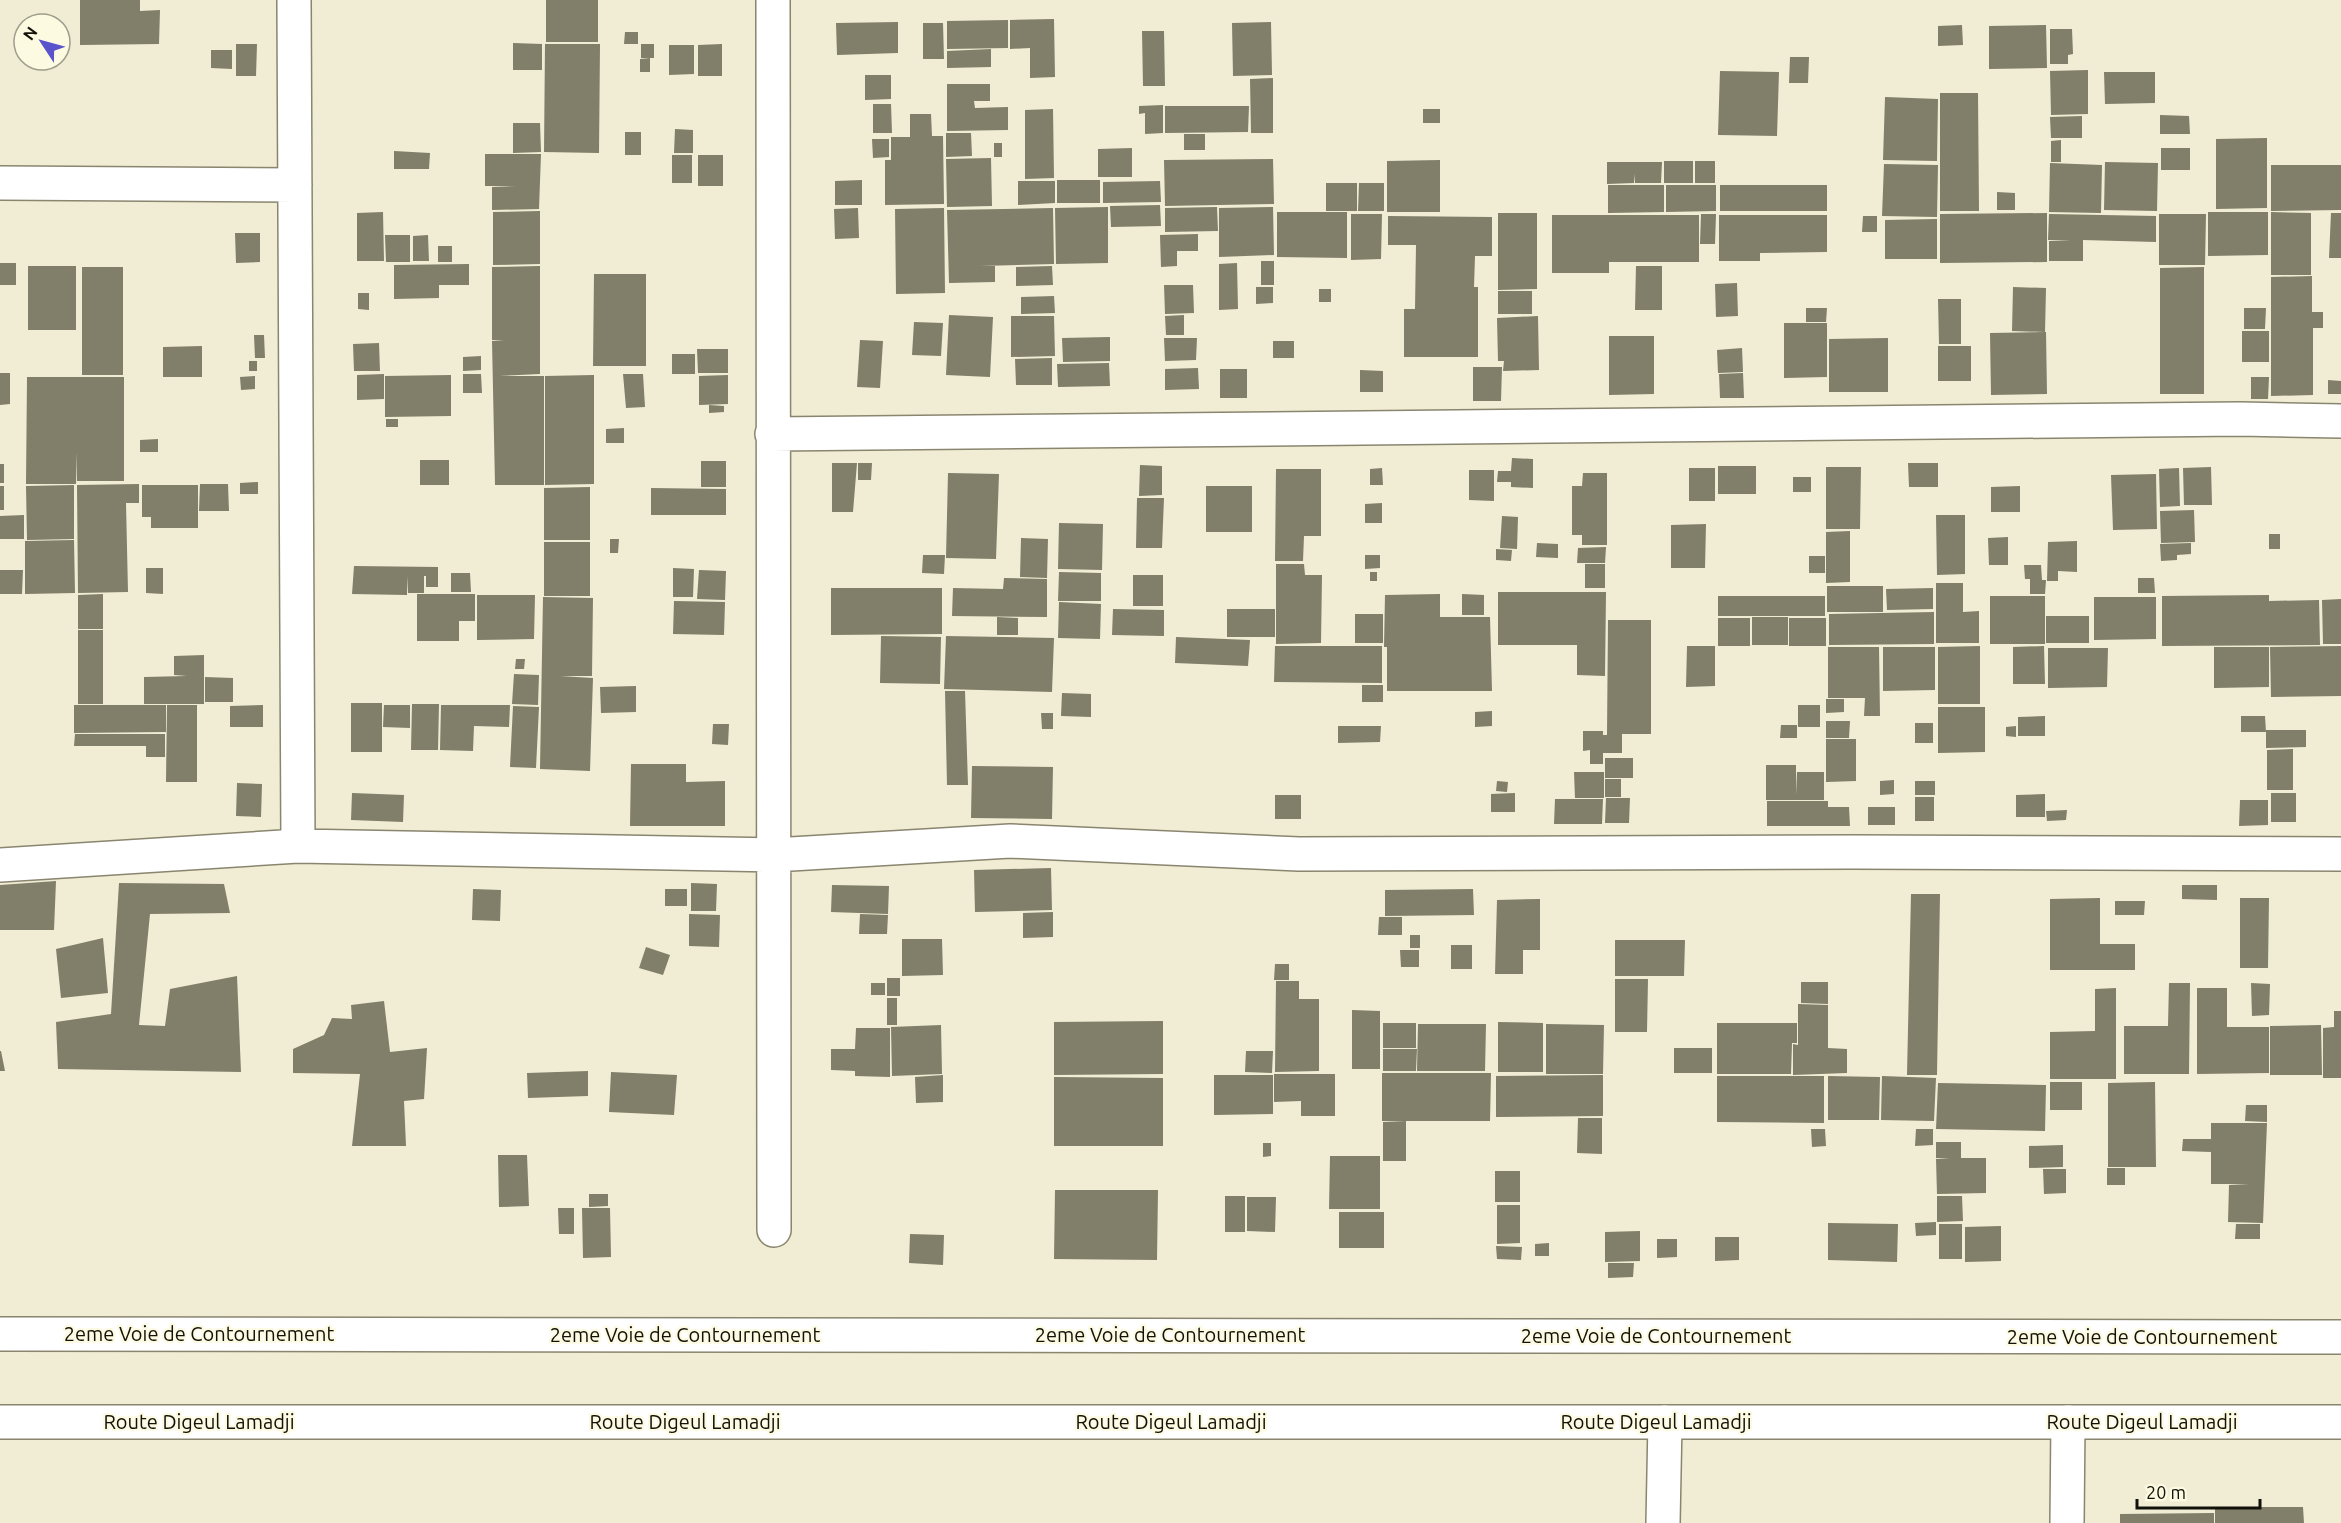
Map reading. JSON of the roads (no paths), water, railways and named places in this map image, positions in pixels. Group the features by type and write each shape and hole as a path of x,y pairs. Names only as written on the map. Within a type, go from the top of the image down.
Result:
{"street":[{"path":"294,0 298,846"},
{"path":"773,0 774,1230"},
{"path":"0,183 296,185"},
{"path":"772,434 2240,419 2341,421"},
{"path":"0,865 298,846 774,855 1010,841 1299,854 1828,852 2341,854"},
{"name":"2eme Voie de Contournement","path":"0,1334 2341,1337"},
{"name":"Route Digeul Lamadji","path":"0,1422 2341,1422"},
{"path":"1663,1523 1665,1422"},
{"path":"2067,1523 2068,1422"}]}
